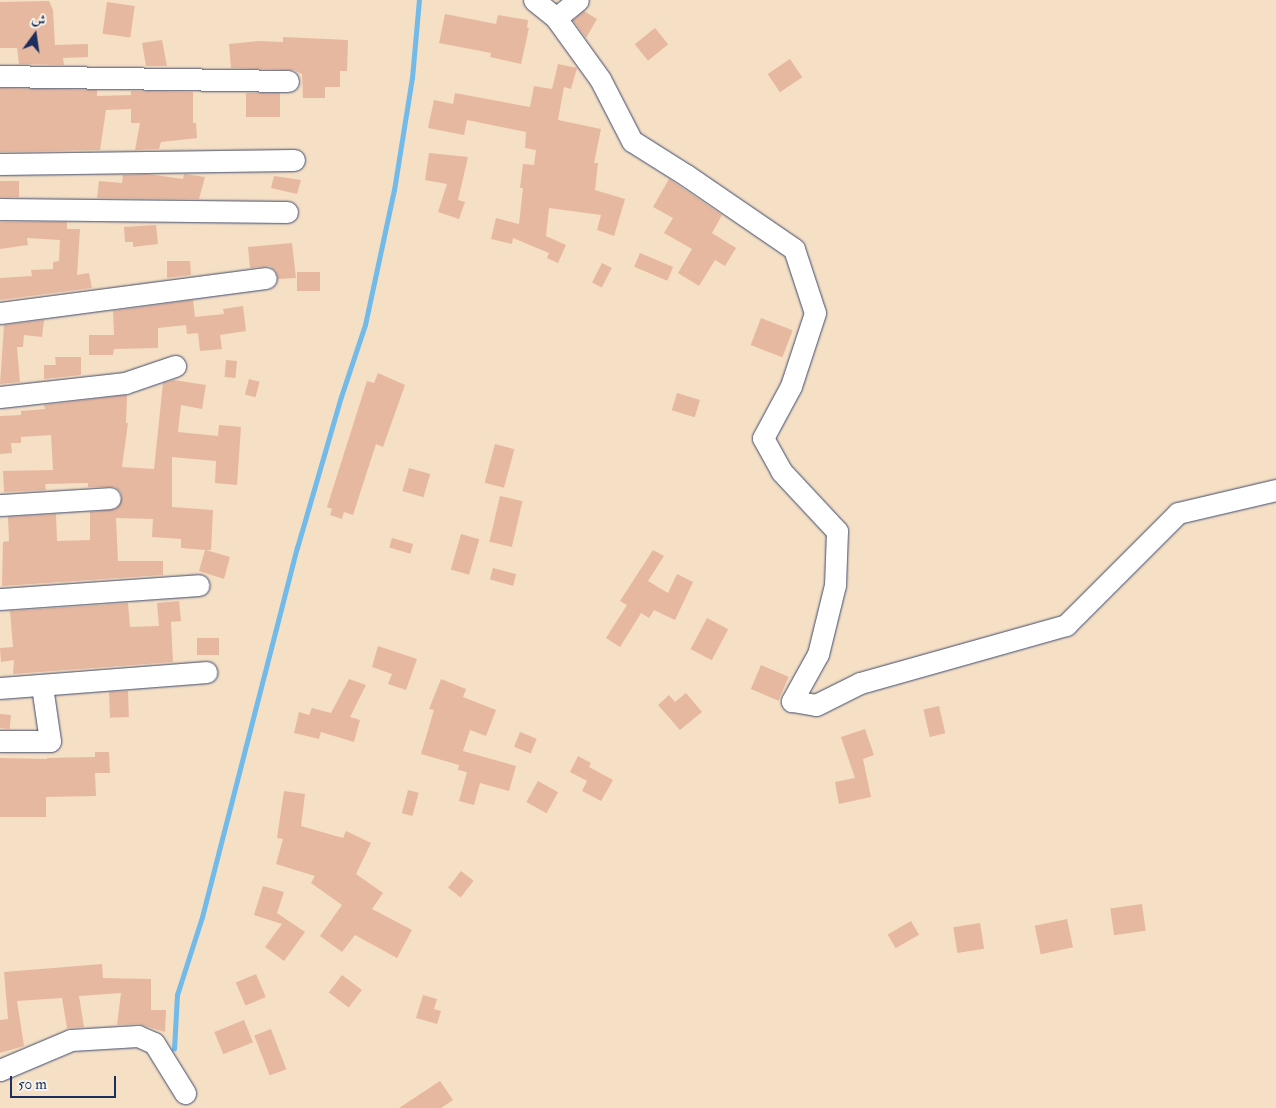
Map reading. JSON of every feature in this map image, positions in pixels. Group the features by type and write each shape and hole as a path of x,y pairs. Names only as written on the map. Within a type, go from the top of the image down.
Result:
{"street":[{"path":"534,0 556,18 600,78 632,141 686,175 794,250 815,313 791,386 763,438 781,471 837,531 835,585 818,654 792,700 816,705 860,683 1066,625 1178,513 1276,490"},
{"path":"556,18 578,0"},
{"path":"0,76 288,81"},
{"path":"0,164 294,160"},
{"path":"0,209 287,212"},
{"path":"0,314 266,278"},
{"path":"0,397 125,383 175,366"},
{"path":"0,505 110,498"},
{"path":"0,599 199,585"},
{"path":"0,688 206,672"},
{"path":"0,742 50,741 42,686"},
{"path":"0,1070 71,1040 138,1036 154,1043 185,1093"}],"building":[{"path":"49,1 53,10 55,45 88,44 88,57 63,58 64,65 19,64 17,48 0,48 0,2"},
{"path":"107,2 135,6 130,38 103,34"},
{"path":"584,11 597,19 586,38 573,20"},
{"path":"445,14 496,24 498,15 528,20 527,28 529,28 521,64 490,57 491,53 439,43"},
{"path":"655,28 668,44 648,61 635,44"},
{"path":"283,37 348,40 347,71 340,71 340,87 325,87 325,98 303,98 302,74 294,70 231,68 229,44 258,41 283,42"},
{"path":"162,40 167,66 146,66 142,43"},
{"path":"790,59 802,77 780,92 768,74"},
{"path":"558,64 577,68 571,89 564,87 558,120 601,129 594,163 598,163 595,190 625,199 614,236 597,230 601,215 549,208 546,236 566,245 558,263 547,258 549,253 513,238 512,244 491,239 496,218 519,224 523,188 520,188 523,164 534,165 536,150 525,148 526,132 467,120 464,135 428,128 434,100 453,104 455,93 530,107 534,86 552,89"},
{"path":"0,88 97,90 97,96 131,95 131,91 193,92 193,123 196,123 197,138 161,142 159,149 135,150 140,123 131,123 131,109 106,110 100,150 0,152"},
{"path":"246,93 280,93 280,117 246,117"},
{"path":"429,153 468,157 458,200 465,202 459,219 438,212 447,184 425,180"},
{"path":"148,174 183,179 184,174 205,177 199,199 97,198 99,181 122,183 123,175"},
{"path":"274,176 301,180 297,194 271,188"},
{"path":"669,179 722,215 712,233 736,248 725,266 715,260 699,286 678,273 692,249 664,233 673,218 653,207"},
{"path":"0,181 19,181 19,197 0,197"},
{"path":"0,222 67,222 67,229 80,229 77,275 89,273 92,288 0,300 0,278 32,276 31,270 53,269 53,262 59,261 60,240 27,238 28,245 0,249"},
{"path":"156,225 158,244 133,247 133,242 125,242 124,227"},
{"path":"292,243 296,278 278,279 276,271 270,266 250,268 248,247"},
{"path":"640,253 673,267 667,281 634,267"},
{"path":"167,261 190,261 191,275 167,278"},
{"path":"602,263 612,268 602,288 592,283"},
{"path":"297,272 320,272 320,291 297,291"},
{"path":"193,300 195,317 224,314 223,309 243,306 246,331 220,335 222,349 200,351 198,333 187,334 186,325 158,328 158,348 114,349 113,355 89,355 89,335 114,335 113,311"},
{"path":"761,318 793,330 782,357 751,345"},
{"path":"44,320 42,337 24,335 23,347 17,347 20,382 0,384 4,325"},
{"path":"55,357 81,357 81,375 44,379 44,365 56,365"},
{"path":"226,360 237,361 235,378 225,377"},
{"path":"378,373 405,385 383,447 376,444 353,515 344,512 342,519 330,515 332,509 327,507 367,381 374,383"},
{"path":"249,379 260,382 255,397 245,394"},
{"path":"174,380 206,385 202,409 181,405 178,432 218,436 219,425 241,427 237,485 215,483 216,461 172,457 172,507 213,510 211,550 206,550 230,557 224,579 199,571 205,550 181,548 181,539 152,537 153,519 116,518 118,561 163,561 163,575 2,586 3,542 9,541 8,517 56,514 57,541 90,540 90,512 116,509 122,498 121,492 115,487 88,487 88,483 45,484 46,490 4,492 3,471 53,470 51,435 21,437 21,443 11,443 12,453 0,454 0,416 21,415 21,411 45,409 44,405 127,395 126,423 128,423 122,467 154,469 163,383"},
{"path":"677,393 700,400 695,417 672,410"},
{"path":"495,444 514,449 504,488 485,483"},
{"path":"409,468 430,474 424,497 402,491"},
{"path":"500,496 522,501 512,547 489,542"},
{"path":"461,534 479,539 469,575 451,570"},
{"path":"392,538 413,544 410,554 389,548"},
{"path":"653,550 664,556 648,581 668,593 677,574 693,582 675,620 654,610 649,618 641,613 620,647 606,638 627,605 620,601"},
{"path":"493,568 516,574 513,586 490,580"},
{"path":"179,601 181,621 171,622 173,662 13,674 14,660 1,662 0,648 13,647 10,611 128,603 130,627 159,626 157,603"},
{"path":"707,618 728,629 712,660 691,649"},
{"path":"197,638 219,638 219,655 197,655"},
{"path":"378,646 417,659 406,690 388,684 392,674 372,667"},
{"path":"761,665 789,677 778,701 751,689"},
{"path":"349,679 366,685 350,717 360,720 354,742 321,732 319,739 294,733 299,712 309,715 312,708 331,713"},
{"path":"441,679 466,689 463,697 496,710 486,736 470,730 463,751 516,766 509,791 480,783 474,805 459,801 467,772 458,770 459,765 421,754 434,710 429,709"},
{"path":"128,691 129,717 110,718 109,692"},
{"path":"686,693 702,712 680,730 658,705 669,695 675,702"},
{"path":"939,706 945,733 930,737 923,710"},
{"path":"0,714 11,715 10,729 0,728"},
{"path":"865,729 874,755 863,759 871,797 839,804 835,782 855,778 841,737"},
{"path":"520,732 537,739 531,754 514,747"},
{"path":"95,752 109,752 110,773 95,773 96,796 46,797 46,817 0,817 0,758 95,757"},
{"path":"578,756 591,763 589,767 613,780 601,801 582,791 587,781 570,772"},
{"path":"538,781 558,792 546,813 526,802"},
{"path":"408,790 419,793 412,816 402,813"},
{"path":"284,791 305,794 301,826 343,838 346,831 371,843 356,874 383,893 372,909 412,930 397,958 355,935 342,952 320,936 342,905 311,883 315,876 276,864 283,839 277,838"},
{"path":"461,871 474,881 461,897 448,888"},
{"path":"263,886 284,892 277,913 305,932 284,961 265,947 282,924 254,915"},
{"path":"1142,904 1146,931 1114,935 1110,908"},
{"path":"1067,919 1073,947 1041,954 1035,926"},
{"path":"911,921 919,935 896,948 888,934"},
{"path":"980,923 984,949 957,953 953,927"},
{"path":"102,964 103,978 151,979 151,1010 166,1010 165,1032 138,1024 117,1025 121,993 79,996 84,1027 67,1028 62,998 17,1001 24,1046 0,1053 0,1020 8,1019 4,972"},
{"path":"256,974 266,997 246,1006 236,983"},
{"path":"342,975 362,990 349,1008 329,993"},
{"path":"423,995 437,999 434,1009 441,1011 437,1024 416,1018"},
{"path":"244,1020 253,1042 223,1054 214,1032"},
{"path":"271,1029 286,1069 270,1076 254,1035"},
{"path":"440,1081 453,1100 441,1108 399,1108"}],"waterway":[{"path":"174,1049 177,995 202,917 297,548 341,397 365,325 394,190 412,78 419,0"}]}
